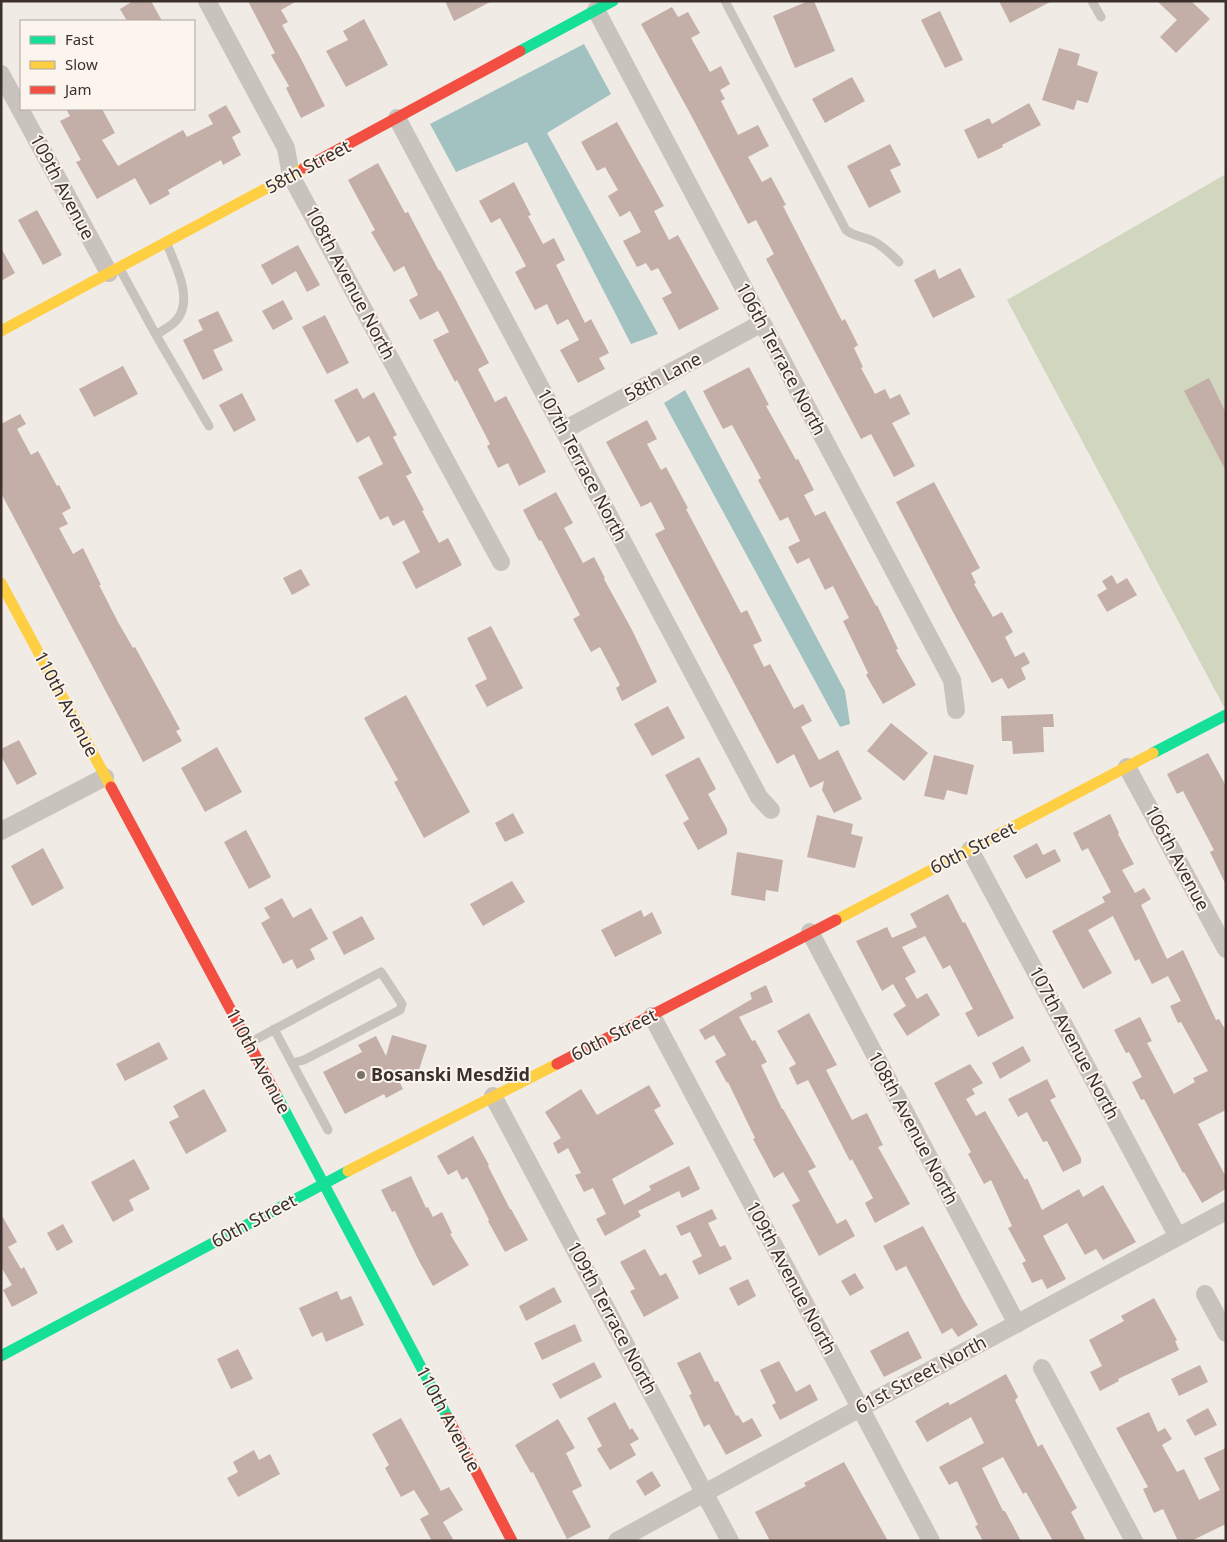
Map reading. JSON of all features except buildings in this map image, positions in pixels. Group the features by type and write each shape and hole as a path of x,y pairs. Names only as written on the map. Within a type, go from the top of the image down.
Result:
{"street":[{"name":"108th Avenue North","path":"207,1 286,148 292,176 501,562"},
{"name":"58th Street","path":"1,330 292,176 613,1"},
{"name":"106th Terrace North","path":"596,10 952,680 956,710"},
{"name":"109th Avenue","path":"1,74 20,107"},
{"name":"109th Avenue","path":"22,110 114,270"},
{"name":"107th Terrace North","path":"397,118 760,797 771,810"},
{"name":"58th Lane","path":"564,430 762,323"},
{"name":"110th Avenue","path":"1,583 324,1183 512,1541"},
{"name":"60th Street","path":"2,1353 324,1183 652,1016 1226,715"},
{"name":"106th Avenue","path":"1127,767 1226,950"},
{"path":"1,831 105,778"},
{"name":"107th Avenue North","path":"970,850 1178,1237"},
{"name":"108th Avenue North","path":"810,932 1017,1324"},
{"name":"109th Avenue North","path":"652,1016 931,1541"},
{"name":"109th Terrace North","path":"493,1096 730,1541"},
{"name":"61st Street North","path":"618,1541 1226,1211"},
{"path":"1205,1294 1226,1333"},
{"path":"1042,1368 1134,1541"}],"lane":[{"path":"725,1 846,230 875,242 899,262"},
{"path":"1092,1 1101,17"},
{"path":"156,335 174,323 180,316 185,294 166,241"},
{"path":"114,270 156,335 209,426"},
{"path":"248,1043 381,972 402,1004 400,1010 304,1060 292,1063"},
{"path":"274,1029 328,1130"}],"green space":[{"path":"1226,174 1226,706 1224,707 1007,300"}],"water":[{"path":"584,44 611,94 547,133 658,334 631,344 527,142 456,172 430,124"},
{"path":"685,390 845,691 850,724 840,727 664,403"}],"traffic: fast":[{"path":"520,51 613,1"},
{"path":"1153,753 1226,715"},
{"path":"276,1094 448,1418"},
{"path":"1,1356 348,1171"}],"traffic: slow":[{"path":"1,331 304,168"},
{"path":"1,583 111,787"},
{"path":"836,920 1153,753"},
{"path":"348,1171 557,1064"}],"traffic: jam":[{"path":"304,168 520,51"},
{"path":"111,787 276,1094"},
{"path":"557,1064 836,920"},
{"path":"448,1418 512,1541"}],"place":[{"name":"Bosanski Mesdžid","path":"361,1075"}]}
